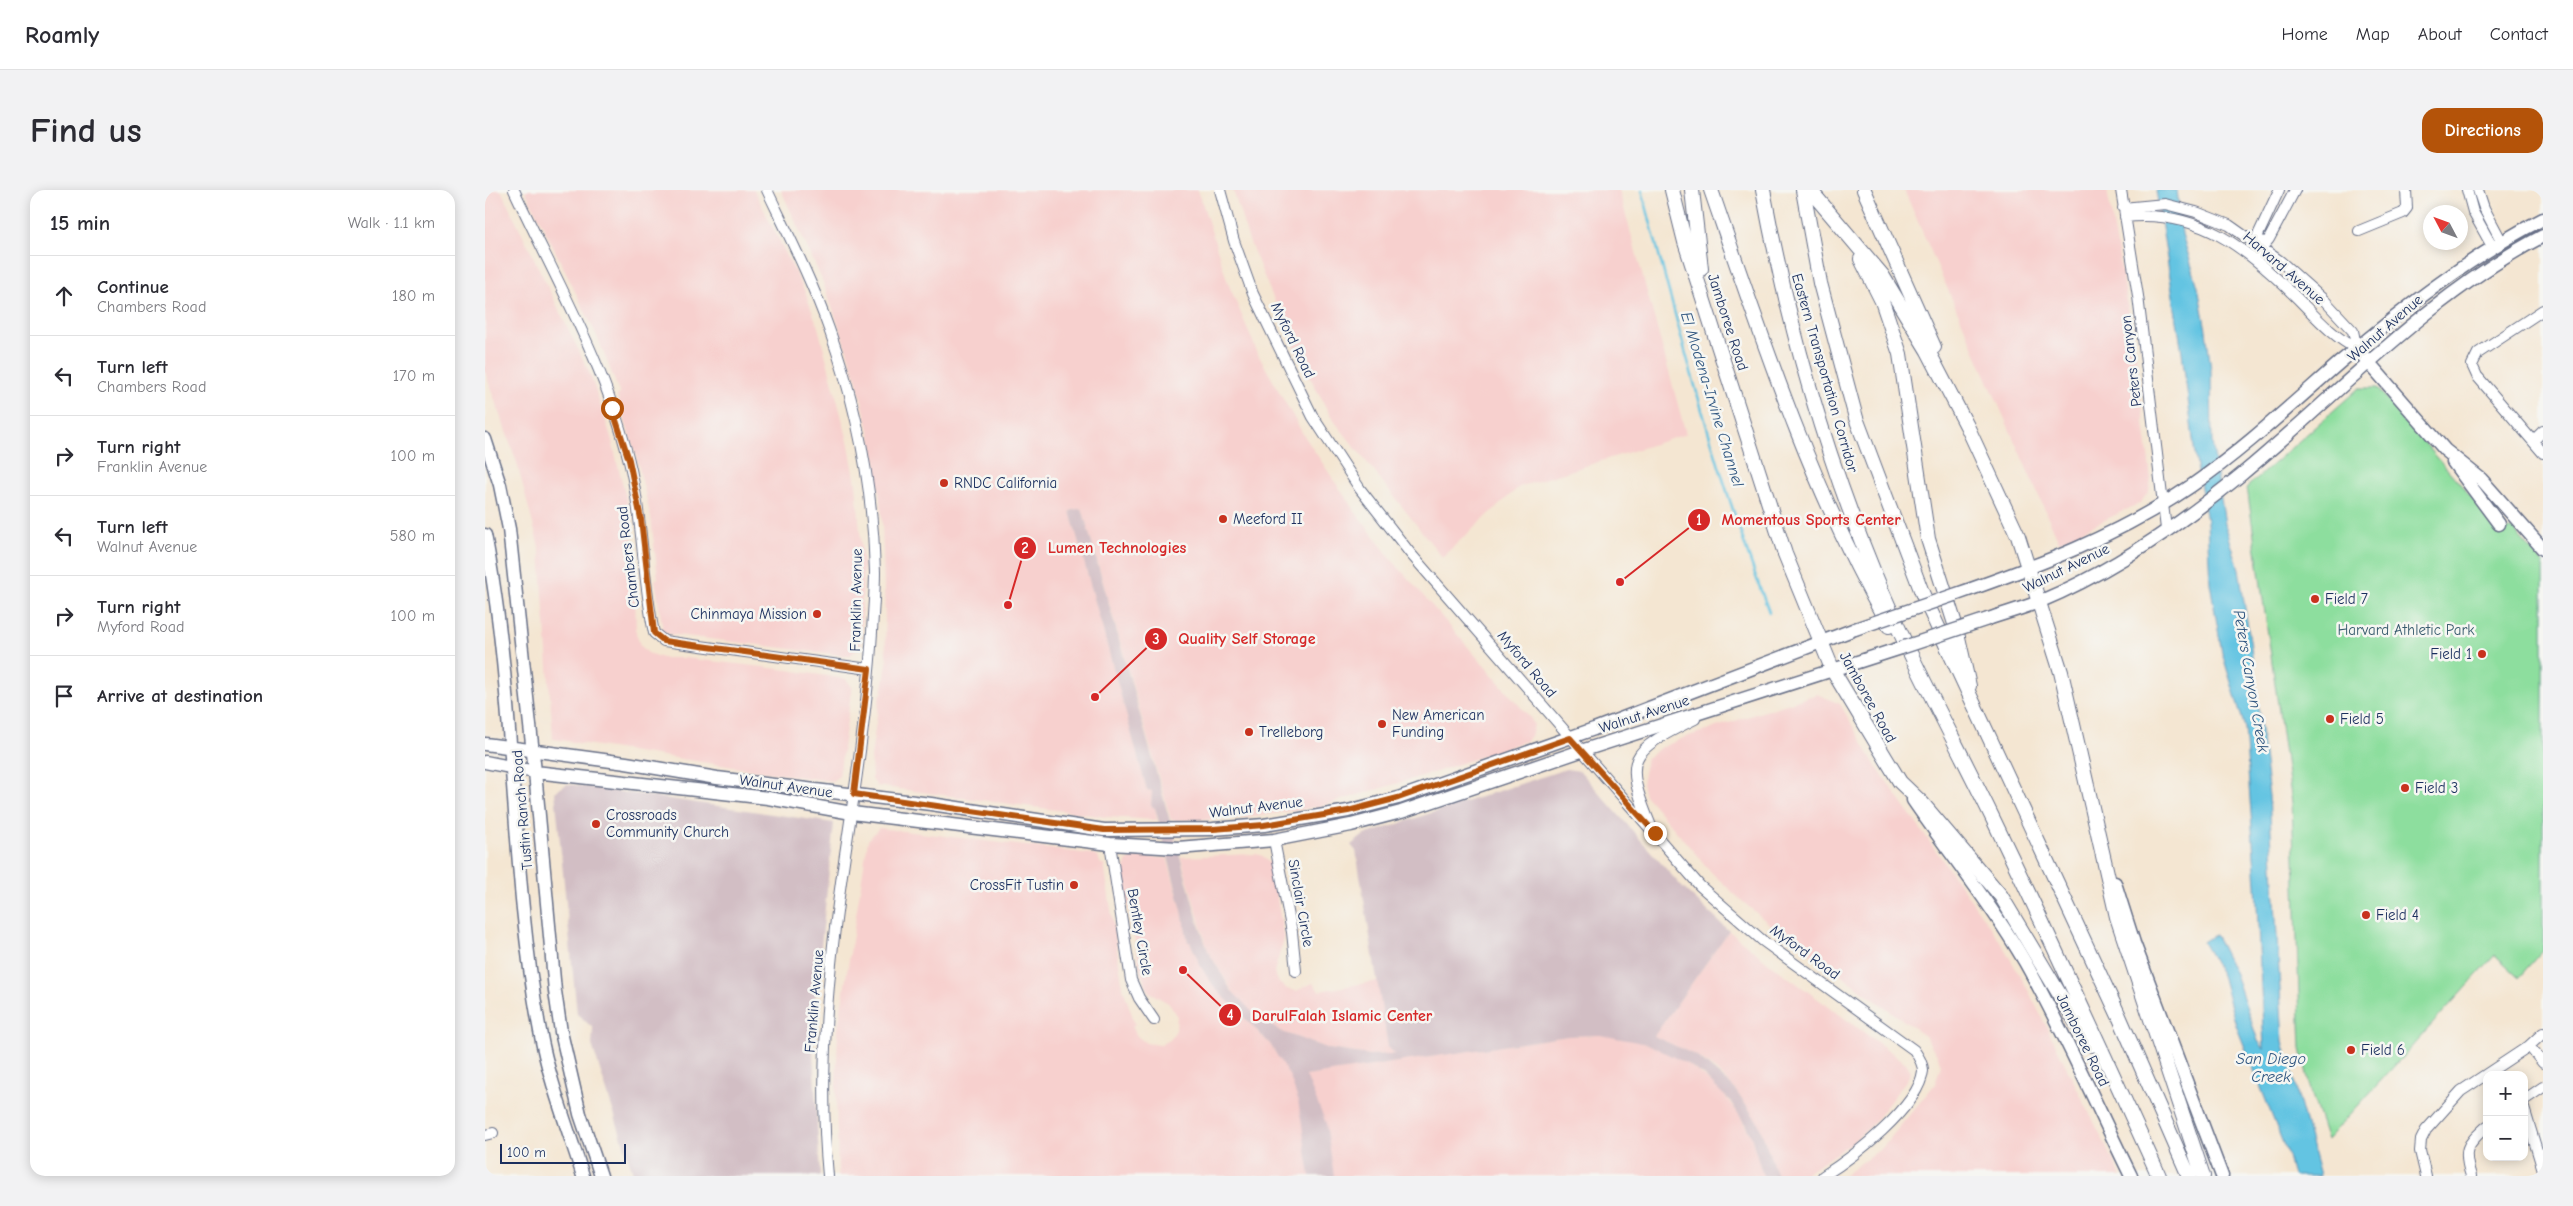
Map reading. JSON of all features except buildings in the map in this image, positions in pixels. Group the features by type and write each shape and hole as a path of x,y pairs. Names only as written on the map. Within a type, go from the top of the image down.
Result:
{"highway":[{"name":"Jamboree Road","path":"1672,190 1708,314 1785,554 1833,671 1900,782"},
{"path":"1692,190 1708,314"},
{"path":"1711,190 1763,341 1815,474 1882,614 1945,724"},
{"name":"Eastern Transportation Corridor","path":"1763,190 1784,296 1826,444 1873,571 1945,724"},
{"name":"Eastern Transportation Corridor","path":"1803,190 1820,283 1856,418 1923,595 1972,704"},
{"path":"1810,190 1882,275 1928,351 1967,426"},
{"path":"1864,190 1967,426 2018,536 2061,672 2117,917 2203,1176"},
{"path":"1852,238 1885,308 1900,354 1907,390 1924,519 1967,669 1972,704 2119,1016 2189,1176"},
{"name":"Jamboree Road","path":"1945,724 1993,820 2159,1176"},
{"path":"1900,782 1923,803 2001,896 2082,1032 2105,1061"}],"main road":[{"name":"Walnut Avenue","path":"485,744 1104,830 1213,829 1264,825 1339,812 1398,798 1570,738 1855,629 2029,569 2081,548 2191,486 2436,286 2497,244 2543,219"},
{"name":"Walnut Avenue","path":"485,762 535,772 768,798 852,813 1110,844 1178,848 1274,840 1351,825 1401,812 1581,751 1869,660 2040,602 2109,566 2194,510 2228,485 2409,325 2492,265 2543,236"},
{"name":"Harvard Avenue","path":"2357,349 2445,450 2481,479 2543,549"},
{"name":"Tustin Ranch Road","path":"485,439 500,485 509,528 535,772 555,991 561,1032 580,1114 601,1176"},
{"path":"2445,450 2499,524"},
{"name":"Tustin Ranch Road","path":"485,535 495,587 527,930 540,1032 552,1081 583,1176"},
{"path":"670,788 671,770"},
{"name":"Jamboree Road","path":"1900,782 1976,888 2024,961 2076,1061 2131,1176"},
{"path":"2101,843 2134,943 2222,1176"}],"street":[{"name":"Chambers Road","path":"515,190 590,350 627,453 641,519 654,633 664,641 869,669"},
{"name":"Franklin Avenue","path":"767,190 825,316 847,385 860,435 868,491 875,571 869,669 836,926 825,1030 825,1116 828,1176"},
{"name":"Myford Road","path":"1220,190 1234,241 1253,294 1313,417 1361,489 1410,553 1480,631 1581,751 1715,901 1763,941 1914,1050 1923,1070 1914,1091 1883,1131 1823,1176"},
{"name":"Peters Canyon","path":"2121,190 2139,296 2166,529"},
{"path":"2261,247 2258,235 2279,190"},
{"path":"2253,259 2261,247 2269,240 2295,190"},
{"path":"2359,231 2403,213 2407,208 2406,190"},
{"path":"2467,190 2473,212 2497,244"},
{"path":"2478,190 2497,244"},
{"name":"Harvard Avenue","path":"2124,213 2146,210 2165,204 2191,210 2229,225 2261,247 2325,301 2353,331 2357,349"},
{"name":"Harvard Avenue","path":"2146,210 2209,229 2253,259 2287,288 2340,340 2357,349"},
{"path":"2543,310 2478,353 2472,365 2477,376 2543,453"},
{"path":"2533,440 2543,431"},
{"path":"1655,833 1634,780 1633,771 1637,756 1669,732 1724,705"},
{"name":"Sinclair Circle","path":"1274,840 1292,932 1296,971"},
{"name":"Bentley Circle","path":"1110,844 1131,980 1139,998 1154,1020"},
{"path":"2426,1176 2420,1150 2421,1140 2426,1130 2461,1091 2529,1046 2543,1033"},
{"path":"2529,1046 2543,1063"},
{"path":"2528,1097 2543,1087"},
{"path":"2526,1116 2543,1170"},
{"path":"2471,1176 2465,1154 2466,1149 2483,1130"}],"shaded area":[{"path":"485,190 501,190 590,374 611,437 628,506 637,590 635,590 636,633 640,645 648,653 662,658 684,658 846,679 852,687 839,776 832,781 553,739 540,551 517,463 485,372"},
{"path":"525,190 754,190 805,292 818,327 849,445 856,484 863,567 861,646 849,656 668,634 663,631 655,579 658,579 651,518 636,455 617,396 620,394 597,336"},
{"path":"781,190 1198,190 1228,283 1259,356 1303,434 1356,513 1392,560 1531,719 1534,725 1531,736 1526,741 1439,771 1321,806 1254,817 1171,820 1082,508 1070,511 1147,790 1152,791 1151,806 1155,808 1157,820 1107,817 877,786 872,779 871,757 880,694 882,694 888,658 886,656 882,518 875,455 857,381 841,332 822,280"},
{"path":"1233,190 1619,190 1686,434 1519,487 1442,557 1331,417 1292,343 1248,238"},
{"path":"1904,190 2107,190 2134,341 2151,479 2149,491 2140,503 2059,542"},
{"path":"1082,508 1208,951 1231,990 1258,1018 1282,1032 1329,1049 1369,1055 1395,1054 1388,1047 1356,851 1351,845 1364,835 1566,769 1580,771 1682,887 1729,931 1654,1036 1697,1056 1733,1087 1758,1122 1777,1176 1763,1176 1751,1136 1745,1124 1730,1101 1703,1075 1689,1065 1648,1044 1600,1035 1568,1036 1306,1076 1326,1123 1334,1176 1310,1176 1298,1100 1290,1077 1270,1044 1215,988 1201,967 1190,942 1188,942 1182,911 1155,808 1151,806 1152,791 1147,790 1070,511"},
{"path":"1817,694 1840,704 1875,765 2000,941 2027,988 2121,1176 1843,1176 1882,1148 1935,1084 1941,1065 1937,1055 1925,1036 1767,922 1742,901 1712,873 1645,795 1642,784 1647,758 1660,748 1686,737"},
{"path":"567,784 834,823 815,1002 813,1052 820,1176 634,1176 592,1045 593,1028 577,1014 555,792"},
{"path":"879,828 1091,854 1098,857 1101,864 1104,864 1123,988 1135,1024 1132,1026 1137,1036 1146,1043 1160,1045 1170,1040 1176,1030 1177,1016 1170,1004 1149,992 1141,973 1122,872 1125,871 1126,862 1134,857 1167,858 1182,911 1188,942 1190,942 1201,967 1231,1005 1270,1044 1278,1057 1305,1076 1568,1036 1600,1035 1619,1037 1648,1044 1668,1053 1689,1065 1720,1090 1738,1113 1751,1136 1763,1176 838,1176 836,1091 838,1029 868,840"},
{"path":"1256,854 1263,856 1268,862 1271,862 1284,939 1274,972 1279,983 1287,989 1296,991 1313,983 1319,991 1378,981 1388,1047 1395,1054 1369,1055 1329,1049 1282,1032 1258,1018 1236,997 1208,951 1181,857"},
{"path":"1729,931 1770,964 1906,1063 1911,1071 1908,1078 1871,1126 1850,1144 1802,1176 1777,1176 1758,1122 1733,1087 1717,1071 1697,1056 1654,1036"}],"green space":[{"name":"Harvard Athletic Park","path":"2359,388 2377,388 2500,530 2513,529 2543,563 2543,950 2519,977 2495,955 2327,1140 2312,1095 2301,1049 2292,803 2247,487"}],"water":[{"name":"San Diego Creek","path":"2156,190 2177,190 2182,234 2198,287 2206,330 2211,370 2212,442 2225,524 2239,569 2251,647 2269,796 2283,1041 2320,1176 2293,1176 2288,1156 2236,1025 2222,975 2203,942 2215,934 2235,974 2258,1041 2264,1049 2256,885 2245,728 2222,653 2210,583 2207,521 2195,455 2182,352"}],"waterway":[{"name":"El Modena-Irvine Channel","path":"1642,190 1716,456 1732,508 1769,612"}],"place":[{"name":"RNDC California","path":"944,483"},
{"name":"Meeford II","path":"1223,519"},
{"name":"Momentous Sports Center","path":"1620,582"},
{"name":"Field 7","path":"2315,599"},
{"name":"Lumen Technologies","path":"1008,605"},
{"name":"Chinmaya Mission","path":"817,614"},
{"name":"Field 1","path":"2482,654"},
{"name":"Quality Self Storage","path":"1095,697"},
{"name":"Field 5","path":"2330,719"},
{"name":"New American Funding","path":"1382,724"},
{"name":"Trelleborg","path":"1249,732"},
{"name":"Field 3","path":"2405,788"},
{"name":"Crossroads Community Church","path":"596,824"},
{"name":"CrossFit Tustin","path":"1074,885"},
{"name":"Field 4","path":"2366,915"},
{"name":"DarulFalah Islamic Center","path":"1183,970"},
{"name":"Field 6","path":"2351,1050"}],"route":[{"path":"612,408 629,460 641,519 650,616 654,633 664,641 869,669 869,688 854,794 1104,830 1213,829 1264,825 1348,811 1398,798 1570,738 1633,811 1655,833"}],"water label":[{"name":"Peters Canyon Creek","path":"2252,681"}]}
